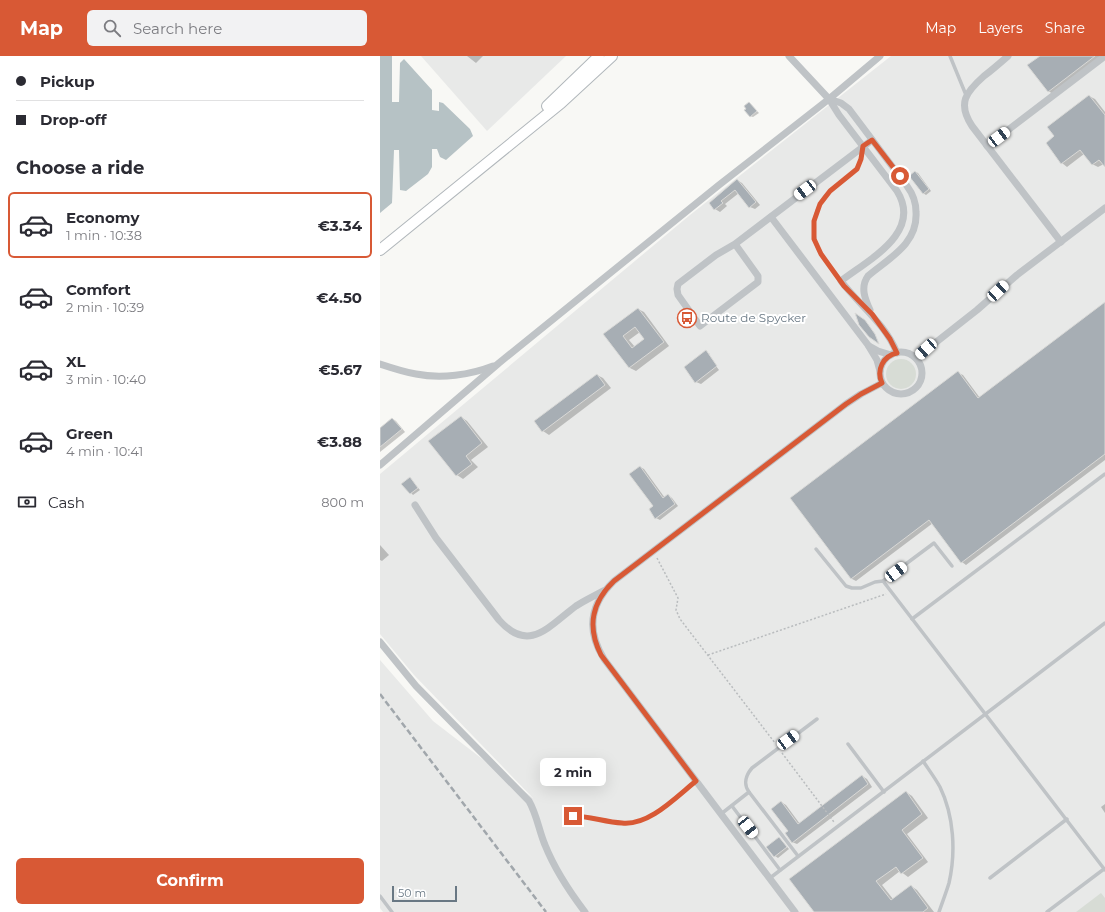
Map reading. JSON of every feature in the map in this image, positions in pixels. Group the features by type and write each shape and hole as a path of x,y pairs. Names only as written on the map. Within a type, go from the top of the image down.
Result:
{"main road":[{"path":"504,148 599,56"},
{"path":"380,250 561,103 612,56"}],"street":[{"path":"789,56 830,99 839,115 899,195 903,206 900,230 892,242 841,281 872,314 890,339 894,354"},
{"path":"380,465 499,363 719,184 830,99 880,56"},
{"path":"1008,56 973,86 966,95 964,106 968,119 987,146 1061,242"},
{"path":"987,146 1105,56"},
{"path":"830,99 841,103 846,107 910,189 915,201 917,214 914,231 905,246 868,276 864,281 864,296 872,314"},
{"path":"735,244 758,276 758,282 700,326 678,295 677,287 680,282 716,255 735,244 872,140"},
{"path":"916,358 977,310 1017,275 1105,208"},
{"path":"770,217 868,345 877,360 882,383 888,390 896,394 905,394 913,390 919,384 922,375 921,366 916,358 906,353 894,354 875,350 868,345"},
{"path":"880,371 884,360 894,354"},
{"path":"380,364 411,373 439,376 473,372 499,363"},
{"path":"415,505 434,534 504,626 514,634 525,636 541,632 581,603 605,590 614,581 654,550 846,404 882,383"},
{"path":"605,590 596,607 593,621 593,634 599,651 606,663 795,912"},
{"path":"380,642 416,686 529,801 544,845 555,867 585,912"}],"lane":[{"path":"950,56 966,95"},
{"path":"841,281 818,249 814,233 814,221 817,209 827,194 857,169 861,159 863,146"},
{"path":"912,619 1105,474"},
{"path":"816,549 846,586 852,588 861,588 875,582 883,581 934,543 952,566"},
{"path":"883,581 1105,870 1047,912"},
{"path":"770,878 1105,623"},
{"path":"798,856 749,792 746,784 746,778 750,770 778,747 817,719"},
{"path":"848,744 884,792"},
{"path":"923,761 942,791 952,830 950,876 947,891 939,912"},
{"path":"573,816 623,824 632,824 653,815 696,781"},
{"path":"721,814 749,792"},
{"path":"732,806 780,870"},
{"path":"990,878 1067,819"},
{"path":"380,896 392,912"}],"path":[{"path":"654,550 678,598 676,610 680,619 837,827"},
{"path":"708,655 892,592"}],"shaded area":[{"path":"380,56 392,56 392,102 399,102 400,63 404,59 432,90 432,110 439,111 439,102 443,103 470,129 473,136 446,160 440,157 437,149 432,149 432,167 428,174 406,191 400,190 399,150 394,150 392,203 380,213"},
{"path":"421,56 566,56 487,131"},
{"path":"891,56 1105,56 1105,912 383,912 380,908 380,660 433,721 533,798 414,675 380,634 380,474 690,215"},
{"path":"901,359 912,363 916,374 912,385 901,389 890,385 886,374 890,363"},
{"path":"1101,893 1105,898 1105,912 1076,912"}],"building":[{"path":"1040,56 1095,56 1048,92 1027,65"},
{"path":"1089,95 1105,115 1105,167 1099,160 1092,165 1080,150 1061,164 1046,143 1054,136 1047,127"},
{"path":"749,102 757,111 750,117 744,110 746,109 744,106"},
{"path":"915,171 929,189 923,194 909,176"},
{"path":"737,179 756,202 749,208 735,190 721,201 723,203 714,210 709,203"},
{"path":"1105,302 1105,454 961,563 929,520 851,579 790,498 958,371 978,398"},
{"path":"638,308 664,342 629,368 603,334","holes":["635,327 644,339 632,348 623,336"]},
{"path":"855,313 865,320 875,334 879,344 869,337 859,325"},
{"path":"706,350 717,366 695,383 684,367"},
{"path":"597,374 605,385 542,432 534,421"},
{"path":"461,416 482,443 466,456 472,464 456,476 428,441"},
{"path":"392,418 402,429 380,447 380,428"},
{"path":"640,466 663,498 668,494 675,504 655,519 649,509 653,506 629,474"},
{"path":"410,477 418,488 410,494 401,484"},
{"path":"862,775 868,784 792,843 785,833 788,831 771,809 781,801 798,824"},
{"path":"906,791 922,814 902,830 923,858 901,874 896,867 876,881 891,900 911,885 928,908 923,912 814,912 789,879"},
{"path":"779,837 787,847 774,857 766,847"}],"railway":[{"path":"380,694 546,912"}],"place":[{"name":"Route de Spycker","path":"687,318"}],"route":[{"path":"573,816 623,824 632,824 647,819 653,815 696,781 601,655 593,634 593,621 596,607 601,595 614,581 846,404 882,383 880,379 880,371 883,362 891,354 897,353 890,339 872,314 844,286 821,254 814,239 814,221 817,209 827,194 855,172 861,159 863,146 872,140 900,176"}]}
